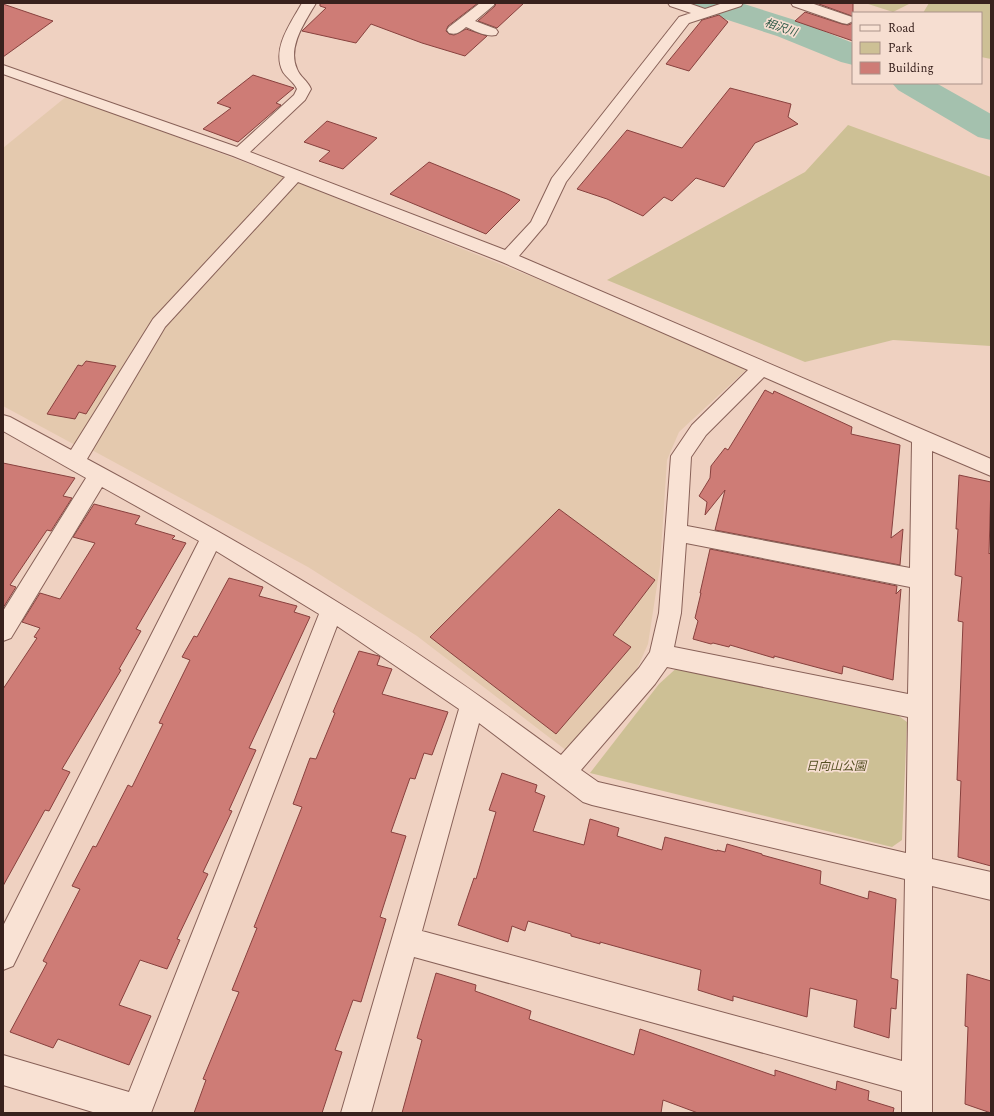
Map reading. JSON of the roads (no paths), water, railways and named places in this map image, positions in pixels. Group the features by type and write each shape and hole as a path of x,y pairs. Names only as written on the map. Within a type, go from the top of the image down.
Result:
{"street":[{"path":"239,153 300,97 304,89 302,84 290,71 286,53 292,34 309,3"},
{"path":"487,3 487,5 459,26 491,32"},
{"path":"676,3 707,12"},
{"path":"798,3 847,20"},
{"path":"508,258 538,224 558,182 684,20 735,4"},
{"path":"3,69 239,153 508,258 991,468"},
{"path":"74,462 159,323 295,175"},
{"path":"563,772 646,676 662,655 670,613 681,456 699,430 762,368"},
{"path":"3,422 212,538 332,610 472,704 592,793 991,886"},
{"path":"917,1113 922,438"},
{"path":"3,632 98,475"},
{"path":"675,532 921,580"},
{"path":"3,956 212,538"},
{"path":"3,1070 136,1111 332,610"},
{"path":"662,655 920,708"},
{"path":"356,1113 472,704"},
{"path":"405,940 917,1080"}],"waterway":[{"name":"相沢川","path":"708,3 789,29 852,55"},
{"name":"相沢川","path":"912,84 991,129"}],"park label":[{"name":"日向山公園","path":"836,766"}]}
